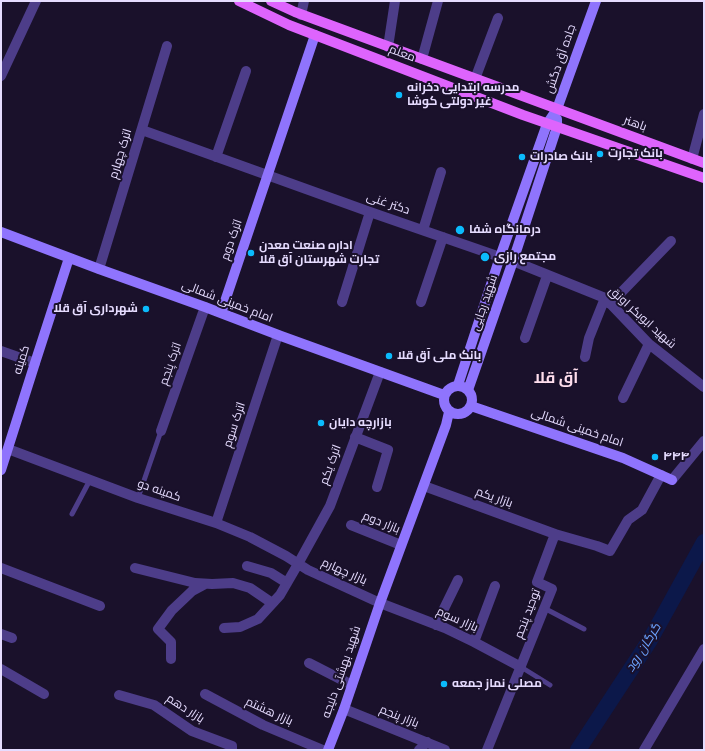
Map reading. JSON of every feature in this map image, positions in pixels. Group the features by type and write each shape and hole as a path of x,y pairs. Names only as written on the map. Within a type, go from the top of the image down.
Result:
{"main road":[{"name":"معلم","path":"239,1 289,25 508,110 552,125"},
{"name":"معلم","path":"271,1 298,14 557,109"},
{"name":"جاده آق دگش","path":"557,109 596,1"},
{"path":"289,25 286,15 298,14"},
{"name":"اترک دوم","path":"222,313 315,35"},
{"name":"شهید رجایی","path":"468,390 513,262 557,109"},
{"name":"باهنر","path":"557,109 704,163"},
{"path":"552,125 704,178"},
{"name":"شهید رجایی","path":"458,385 500,256 552,125"},
{"name":"امام خمینی شمالی","path":"1,232 444,395"},
{"name":"کمینه","path":"1,470 69,258"},
{"path":"458,385 468,390 472,400 471,406 468,410 464,413 454,414 446,409 444,404 444,395 447,390 452,386 458,385"},
{"name":"امام خمینی شمالی","path":"471,406 623,458 672,480"},
{"path":"380,603 424,486 446,425 449,412"},
{"name":"شهید بهشتی دلیجه","path":"328,750 344,709 380,603"}],"street":[{"path":"2,72 36,1"},
{"path":"298,14 304,1"},
{"path":"388,47 395,1"},
{"path":"422,59 438,1"},
{"path":"475,79 498,18"},
{"name":"اترک چهارم","path":"99,269 167,46"},
{"path":"216,157 246,71"},
{"path":"692,159 704,114"},
{"name":"دکتر غنی","path":"142,130 370,212 500,256"},
{"path":"423,230 441,172"},
{"path":"342,302 370,212"},
{"path":"421,302 443,237"},
{"path":"585,357 589,338 607,301 671,241"},
{"name":"شهید ابوبکر اونق","path":"513,262 607,301 649,344 704,387"},
{"path":"525,338 548,276"},
{"name":"اترک پنجم","path":"161,431 205,307"},
{"name":"اترک سوم","path":"216,523 278,334"},
{"path":"623,398 649,344"},
{"path":"1,351 35,363"},
{"name":"اترک یکم","path":"224,628 240,627 258,619 280,595 330,506 380,372"},
{"path":"355,437 388,450 377,488"},
{"path":"672,480 704,441"},
{"name":"کمینه دو","path":"8,449 138,498 216,523 250,537 298,564"},
{"name":"بازار یکم","path":"424,486 555,534 610,551 628,520 642,510 661,475"},
{"name":"بازار دوم","path":"351,525 401,545"},
{"name":"توحید پنجم","path":"488,750 552,589 537,582 555,534"},
{"name":"بازار چهارم","path":"298,564 380,603"},
{"path":"247,566 271,573 287,583"},
{"path":"1,568 100,606"},
{"path":"135,568 195,583 233,584 250,588 272,603"},
{"path":"436,625 458,580"},
{"path":"171,659 171,642 158,629 172,610 192,591 204,584"},
{"path":"474,642 495,586"},
{"name":"بازار سوم","path":"380,603 474,642 521,667"},
{"path":"1,634 12,638"},
{"path":"644,750 704,649"},
{"path":"309,663 352,685"},
{"path":"1,669 44,694"},
{"name":"بازار هشتم","path":"205,694 263,725 323,750"},
{"name":"بازار دهم","path":"119,695 154,704 192,731 232,746 232,750"},
{"name":"بازار پنجم","path":"344,709 445,750"},
{"path":"419,750 427,742"}],"lane":[{"path":"138,498 161,431"},
{"path":"72,514 90,480"},
{"path":"544,608 584,629"},
{"path":"521,667 550,685"}],"waterway":[{"name":"گرگان رود","path":"578,750 650,640 704,542"}],"place":[{"name":"مدرسه ابتدایی دخرانه غیر دولتی کوشا","path":"399,95"},
{"name":"بانک تجارت","path":"600,154"},
{"name":"بانک صادرات","path":"522,157"},
{"name":"درمانگاه شفا","path":"460,230"},
{"name":"اداره صنعت معدن تجارت شهرستان آق قلا","path":"251,253"},
{"name":"مجتمع رازی","path":"485,257"},
{"name":"شهرداری آق قلا","path":"146,309"},
{"name":"بانک ملی آق قلا","path":"389,356"},
{"name":"بازارچه دایان","path":"321,423"},
{"name":"۴۴۴","path":"655,457"},
{"name":"مصلی نماز جمعه","path":"444,684"}],"district":[{"name":"آق قلا","path":"556,379"}]}
